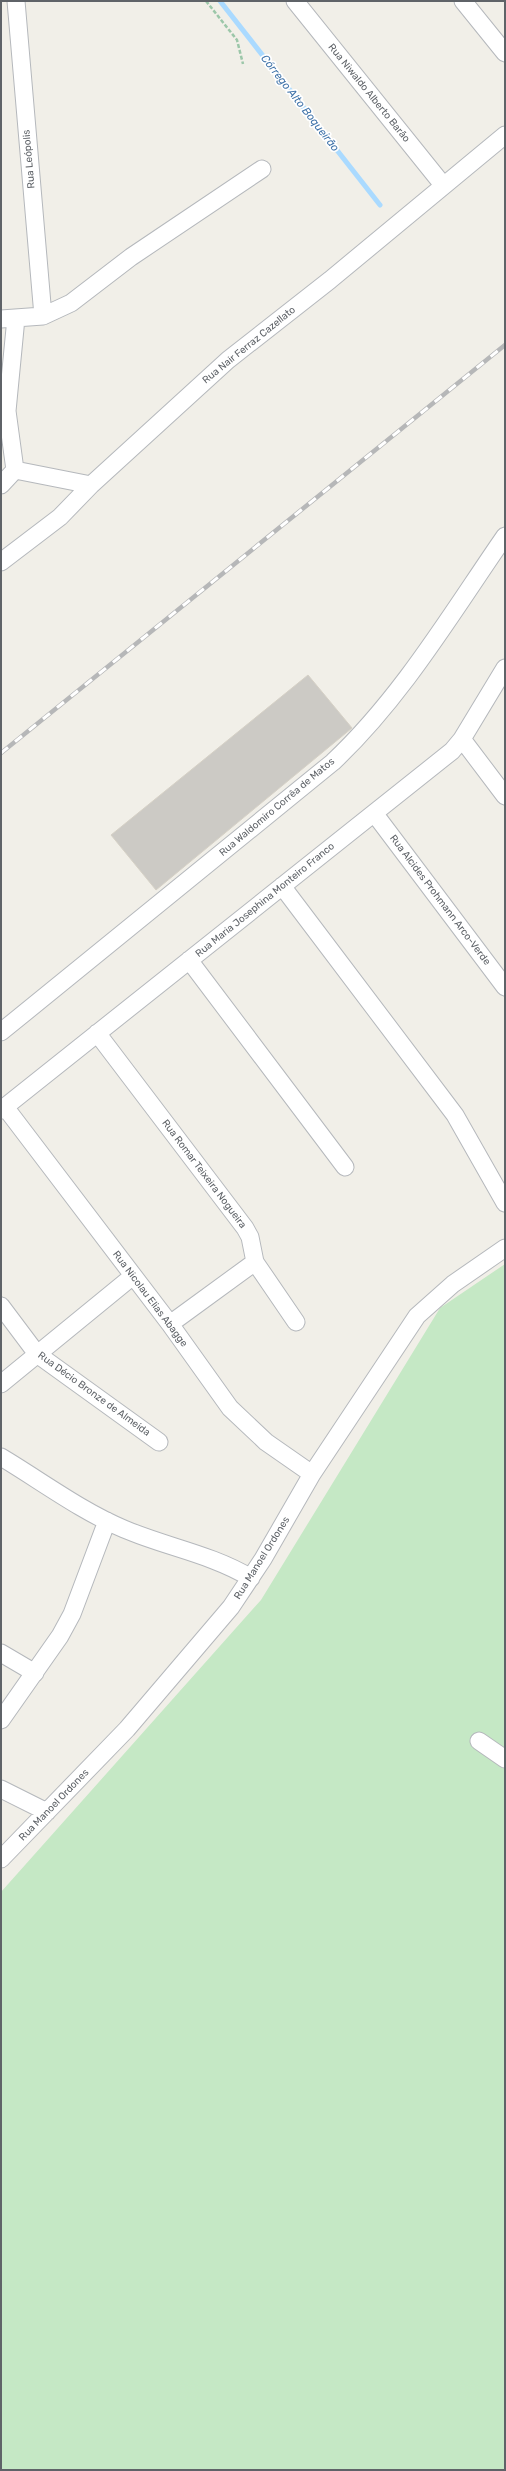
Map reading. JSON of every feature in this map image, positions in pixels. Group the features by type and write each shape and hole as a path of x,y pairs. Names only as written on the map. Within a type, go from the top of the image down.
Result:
{"street":[{"name":"Rua Leópolis","path":"16,1 43,316"},
{"name":"Rua Niwaldo Alberto Barão","path":"295,1 444,185"},
{"path":"463,1 505,53"},
{"name":"Rua Nair Ferraz Cazellato","path":"1,562 60,517 91,485 228,360 330,280 505,135"},
{"path":"15,470 7,411 9,319 43,316 71,303 131,257 262,169"},
{"path":"15,470 91,485"},
{"path":"1,485 15,470"},
{"name":"Rua Waldomiro Corrêa de Matos","path":"1,1032 333,762 357,740 402,686 505,536"},
{"name":"Rua Maria Josephina Monteiro Franco","path":"3,1109 452,751 462,739 505,668"},
{"path":"462,739 505,796"},
{"name":"Rua Alcides Prohmann Arco-Verde","path":"374,813 505,987"},
{"path":"282,886 455,1115 505,1203"},
{"path":"189,960 346,1167"},
{"name":"Rua Romar Teixeira Nogueira","path":"97,1033 245,1228 250,1237 255,1262 296,1322"},
{"name":"Rua Nicolau Elias Abagge","path":"3,1109 170,1324 216,1390 245,1424 266,1442 312,1474"},
{"name":"Rua Manoel Ordones","path":"1,1859 127,1729 204,1640 251,1578 312,1474 417,1316 453,1284 505,1248"},
{"path":"170,1324 255,1262"},
{"path":"1,1384 132,1276"},
{"name":"Rua Décio Bronze de Almeida","path":"1,1306 37,1354 159,1442"},
{"path":"1,1457 107,1522 144,1536 218,1560 251,1578"},
{"path":"1,1720 35,1673 72,1614 107,1522"},
{"path":"1,1653 35,1673"},
{"path":"479,1741 505,1759"},
{"path":"1,1789 47,1812"}],"path":[{"path":"206,1 237,40 243,64"}],"green space":[{"path":"505,1264 505,2470 1,2470 1,1892 261,1600 440,1308"}],"building":[{"path":"308,675 352,728 156,890 111,835"}],"waterway":[{"name":"Córrego Alto Boqueirão","path":"220,1 380,205"}],"railway":[{"path":"1,753 505,345"}]}
